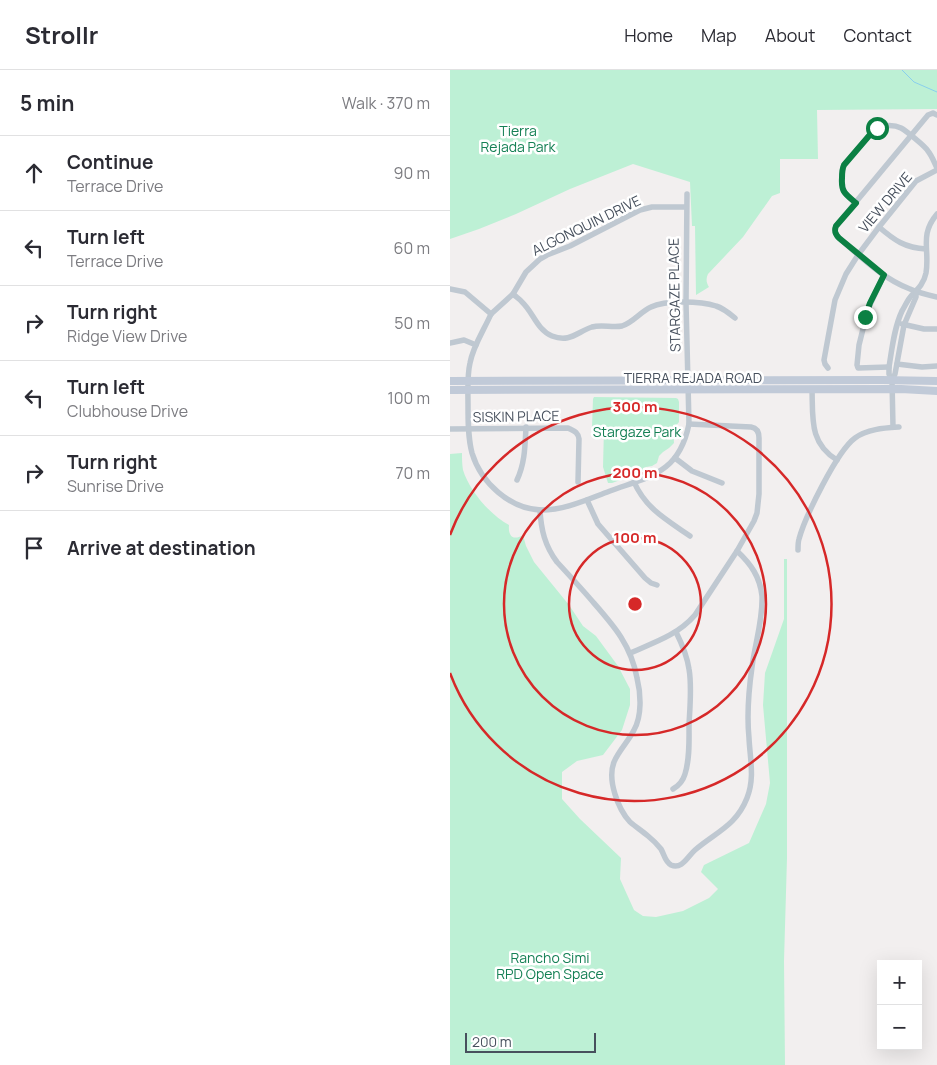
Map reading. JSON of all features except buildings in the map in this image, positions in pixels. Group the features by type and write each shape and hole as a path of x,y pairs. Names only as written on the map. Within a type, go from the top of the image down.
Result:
{"main road":[{"name":"TIERRA REJADA ROAD","path":"450,381 937,381"},
{"name":"TIERRA REJADA ROAD","path":"450,390 892,389 937,391"}],"street":[{"path":"935,114 928,116 836,226 835,230 836,235 884,275 916,292 937,297"},
{"path":"856,203 844,193 842,188 842,170 858,147 880,126 900,127 928,150 937,169"},
{"name":"VIEW DRIVE","path":"828,368 824,360 836,300 846,274 879,226 916,181 937,169"},
{"name":"STARGAZE PLACE","path":"491,314 470,361 468,429 472,454 476,464 482,475 497,492 517,504 540,510 564,507 587,500 662,470 680,451 689,424 686,303 687,194"},
{"name":"ALGONQUIN DRIVE","path":"491,314 513,294 526,272 547,255 570,246 640,210 652,207 686,207"},
{"path":"892,380 889,374 889,367 902,312 911,295 922,285 926,276 928,232 930,224 937,214"},
{"path":"879,226 901,244 926,250"},
{"path":"884,275 868,309 857,364 858,368 889,367"},
{"path":"450,288 466,292 491,314"},
{"path":"513,294 522,301 545,332 551,336 564,338 578,335 595,326 622,326 635,320 647,309 659,304 701,303 715,306 728,312 735,318"},
{"path":"900,324 937,329"},
{"path":"798,550 798,540 809,513 844,449 861,435 875,430 896,427 892,380 897,364 900,324"},
{"path":"450,343 464,340 476,345"},
{"path":"897,364 937,366"},
{"path":"812,389 815,434 826,452 837,460"},
{"path":"630,652 676,632 695,615 751,528 757,513 759,494 759,433 751,427 689,424"},
{"path":"516,480 522,470 526,427"},
{"name":"SISKIN PLACE","path":"450,429 568,428 579,436 578,482"},
{"path":"675,458 692,471 722,483"},
{"path":"634,482 652,508 690,536"},
{"path":"587,500 594,517 602,529 646,578 651,583 657,585"},
{"path":"540,510 543,534 551,553 614,626 630,652 638,681 639,712 634,730 613,764 612,781 617,801 624,814 635,826 655,842 671,864 679,865 684,863 696,849 724,830 744,805 750,790 752,767 748,729 750,679 761,620 762,596 755,571 737,551"},
{"path":"674,789 683,781 687,765 690,687 687,658 676,632"}],"green space":[{"name":"Tierra Rejada Park","path":"450,70 937,70 937,109 817,110 818,159 780,159 780,193 772,196 743,237 708,274 707,284 709,287 696,295 695,226 692,226 690,182 633,164 570,189 516,214 450,239"},
{"name":"Stargaze Park","path":"594,397 678,399 679,422 673,429 674,443 659,456 657,463 646,467 640,473 608,483 603,467 604,428 592,427"},
{"name":"Rancho Simi RPD Open Space","path":"462,453 463,470 475,494 495,515 509,525 510,535 516,538 523,535 534,562 569,605 583,626 596,636 618,666 630,689 630,705 622,730 603,755 577,761 562,772 562,799 621,858 620,879 634,910 643,916 656,917 683,911 709,898 718,889 701,872 704,865 749,843 766,804 770,783 763,705 765,673 784,619 784,559 787,559 785,1065 450,1065 450,454"}],"waterway":[{"path":"902,70 914,82 937,92"}],"route":[{"path":"865,317 884,275 839,238 835,230 836,226 856,203 844,193 842,188 842,170 844,165 877,128"}]}
